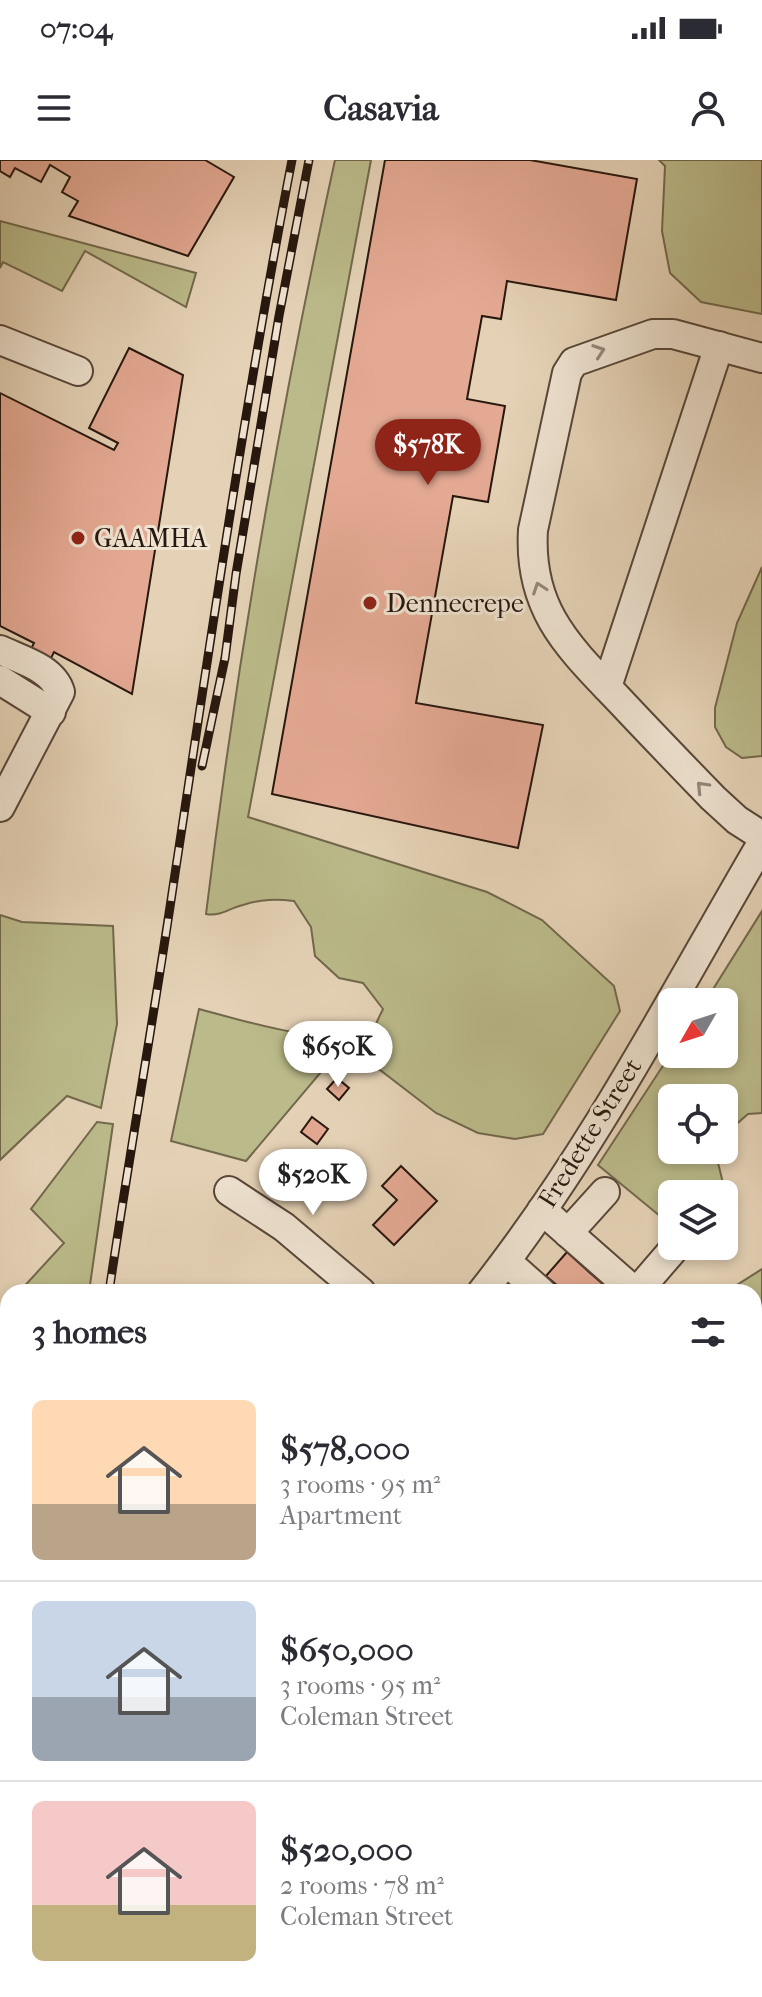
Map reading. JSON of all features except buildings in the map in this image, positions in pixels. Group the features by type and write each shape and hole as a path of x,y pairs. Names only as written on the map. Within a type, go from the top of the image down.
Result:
{"street":[{"path":"762,358 673,334 647,335 580,358 567,373 533,530 533,572 547,611 569,647 713,798 737,820 762,836"},
{"path":"0,340 78,371"},
{"path":"607,687 719,346"},
{"path":"0,650 50,674 57,681 60,692 0,807"},
{"path":"0,680 51,712"},
{"name":"Fredette Street","path":"488,1284 542,1210 628,1075 762,843"},
{"path":"229,1191 284,1227 352,1284"},
{"path":"568,1233 605,1192"},
{"path":"542,1210 626,1284"},
{"path":"644,1284 664,1260"},
{"path":"506,1261 532,1284"}],"shaded area":[{"path":"335,160 371,160 248,817 487,892 542,920 614,986 620,1011 543,1134 515,1139 478,1133 436,1113 380,1070 343,1059 326,1066 246,1161 171,1141 199,1009 305,1034 348,1037 370,1036 383,1009 363,983 339,978 315,956 311,927 294,901 262,901 206,914 262,536 296,348"},
{"path":"659,160 762,160 762,314 701,302 670,273 662,231 665,166"},
{"path":"0,221 196,273 186,307 85,251 62,291 3,262 0,268"},
{"path":"762,567 762,756 742,758 726,747 715,727 715,708 737,623"},
{"path":"762,911 762,1113 748,1114 738,1123 738,1084 658,1084 658,1164 718,1164 722,1180 658,1180 658,1214 598,1165 662,1068 738,1068 738,988 714,988"},
{"path":"0,915 22,922 113,926 117,1024 101,1108 67,1096 0,1160"},
{"path":"97,1122 113,1124 90,1284 26,1284 64,1243 31,1209"},
{"path":"762,1269 762,1284 739,1284"}],"railway":[{"path":"110,1284 229,523 292,160"},
{"path":"202,766 225,658 279,316 309,160"}],"place":[{"name":"GAAMHA","path":"78,538"},
{"name":"Dennecrepe","path":"370,603"}]}
